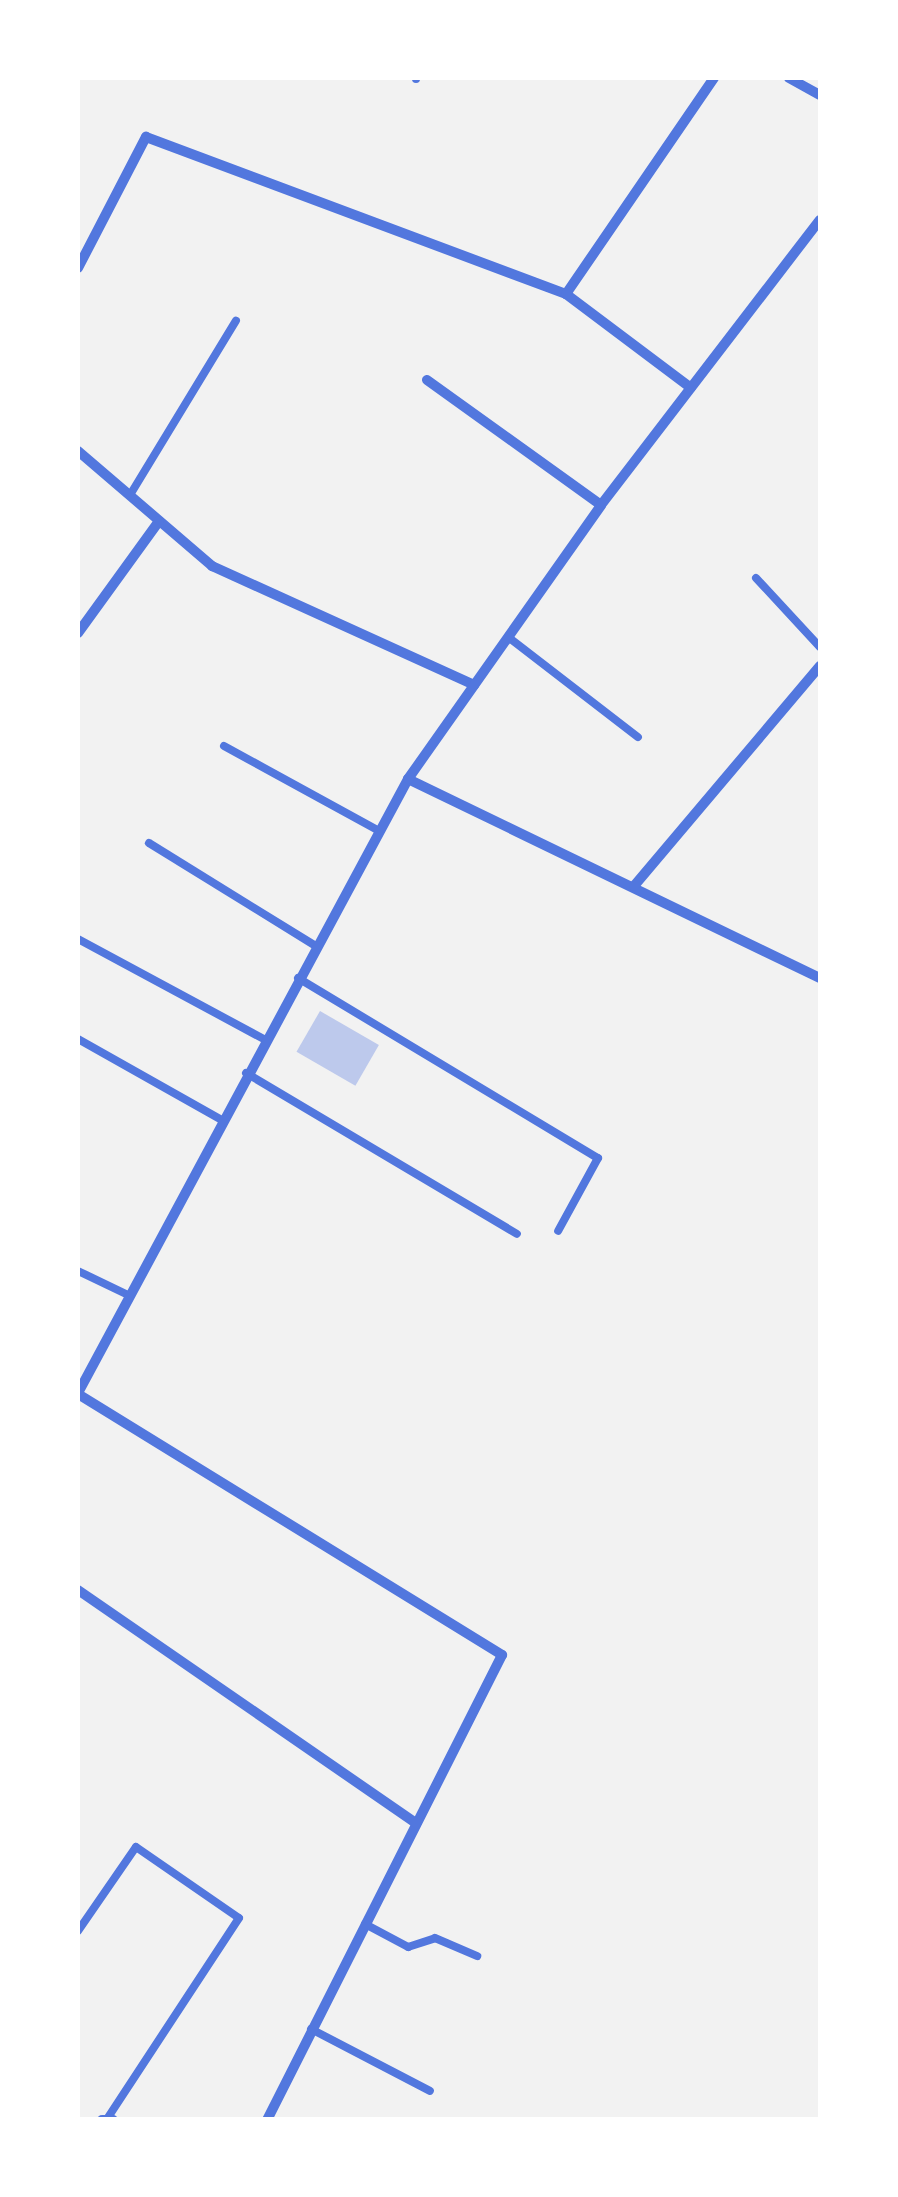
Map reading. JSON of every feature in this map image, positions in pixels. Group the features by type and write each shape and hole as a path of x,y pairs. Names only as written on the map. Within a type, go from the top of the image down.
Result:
{"street":[{"path":"566,294 714,78"},
{"path":"789,78 820,94"},
{"path":"78,268 146,137 566,294 691,388"},
{"path":"267,2120 502,1655 78,1394 220,1119 408,779 600,505 820,220"},
{"path":"427,380 600,505"},
{"path":"78,450 212,566 474,685"},
{"path":"78,633 159,521"},
{"path":"634,886 820,666"},
{"path":"408,779 820,978"},
{"path":"78,1590 416,1823"}],"lane":[{"path":"130,495 236,321"},
{"path":"756,578 820,647"},
{"path":"508,636 638,738"},
{"path":"224,746 379,831"},
{"path":"149,842 316,946"},
{"path":"78,939 264,1039"},
{"path":"298,978 598,1158 558,1231"},
{"path":"78,1039 220,1119"},
{"path":"246,1073 516,1234"},
{"path":"78,1271 128,1295"},
{"path":"78,1931 136,1848 239,1918 107,2119"},
{"path":"365,1924 408,1947 435,1938 477,1956"},
{"path":"311,2029 430,2091"}],"building":[{"path":"320,1011 379,1045 355,1086 297,1052"}]}
